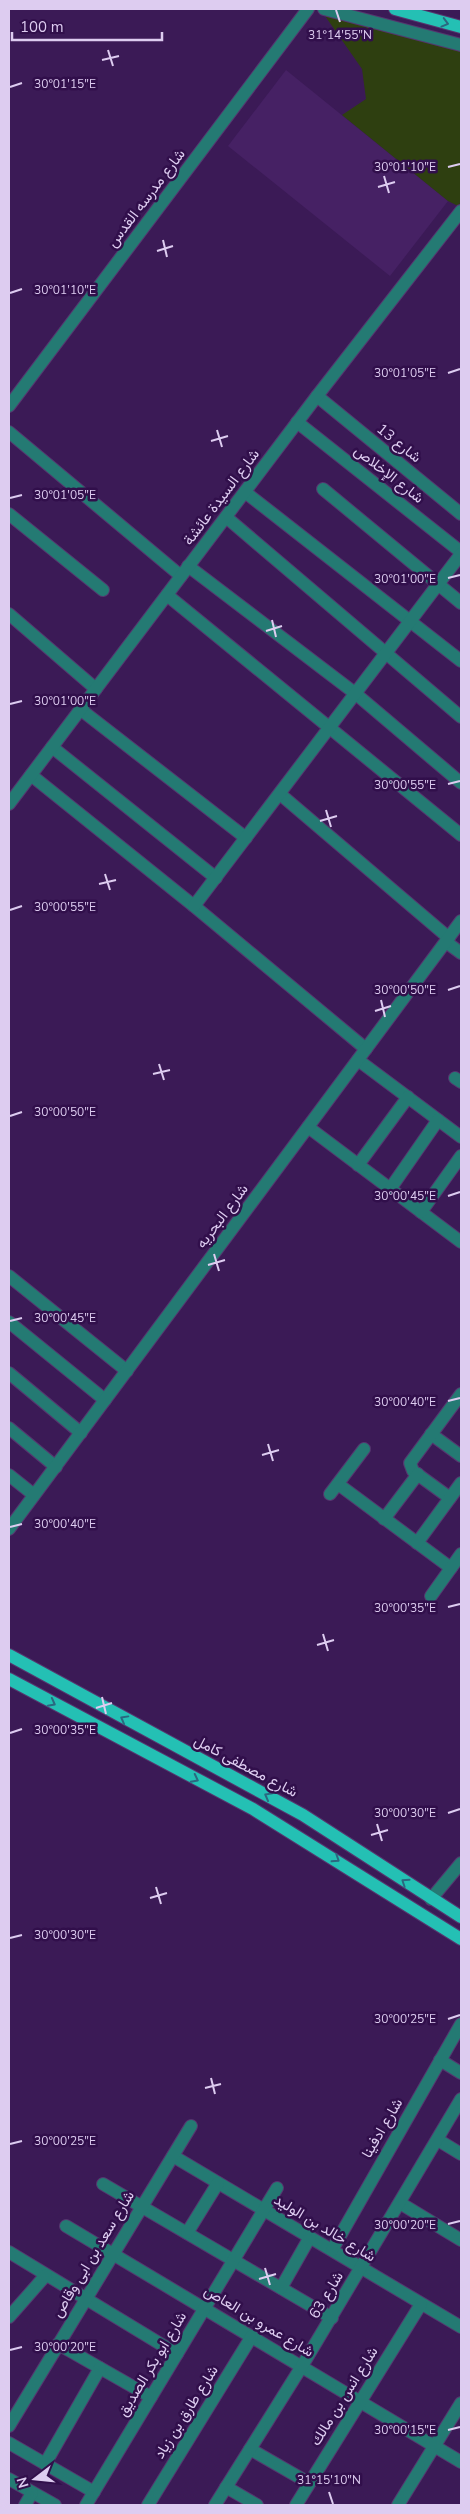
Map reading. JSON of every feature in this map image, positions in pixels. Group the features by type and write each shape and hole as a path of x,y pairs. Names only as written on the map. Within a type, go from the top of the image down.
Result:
{"main road":[{"path":"395,9 461,27"},
{"name":"شارع مصطفى كامل","path":"9,1655 303,1815 461,1917"},
{"path":"9,1680 253,1809 461,1938"}],"street":[{"name":"شارع مدرسه القدس","path":"9,406 308,9"},
{"path":"324,9 461,46"},
{"name":"شارع السيدة عائشة","path":"9,804 297,422 461,211"},
{"name":"شارع 13","path":"317,396 461,514"},
{"name":"شارع الإخلاص","path":"297,422 461,553"},
{"path":"9,432 185,571 356,694 461,783"},
{"path":"324,489 461,603"},
{"path":"245,492 461,661"},
{"path":"9,514 103,590"},
{"path":"226,517 461,717"},
{"path":"194,906 411,622 461,553"},
{"path":"167,595 461,835"},
{"path":"9,614 96,689"},
{"path":"80,710 246,838"},
{"path":"52,747 216,878"},
{"path":"31,775 194,906 366,1049"},
{"path":"280,794 461,954"},
{"name":"شارع البحريه","path":"9,1528 461,921"},
{"path":"358,1060 461,1137"},
{"path":"358,1165 408,1097"},
{"path":"390,1189 438,1120"},
{"path":"308,1127 461,1242"},
{"path":"421,1212 461,1156"},
{"path":"9,1276 127,1371"},
{"path":"9,1322 105,1400"},
{"path":"9,1373 81,1433"},
{"path":"450,1498 411,1469 411,1461 432,1434 457,1409 461,1394"},
{"path":"9,1428 56,1467"},
{"path":"432,1434 461,1456"},
{"path":"364,1449 334,1489 384,1519 451,1568"},
{"path":"384,1519 418,1474"},
{"path":"9,1475 34,1495"},
{"path":"417,1543 461,1483"},
{"path":"431,1596 461,1554"},
{"path":"431,1899 461,1863"},
{"name":"شارع ادفينا","path":"332,2250 461,2024"},
{"path":"440,2060 461,2073"},
{"name":"شارع 63","path":"215,2505 332,2318 461,2099"},
{"name":"شارع سعد بن ابى وقاص","path":"9,2426 191,2126"},
{"path":"438,2140 461,2154"},
{"name":"شارع خالد بن الوليد","path":"173,2156 461,2327"},
{"path":"186,2233 218,2183"},
{"path":"104,2184 332,2318"},
{"name":"شارع ابو بكر الصديق","path":"86,2505 278,2188"},
{"path":"400,2203 461,2240"},
{"name":"شارع عمرو بن العاص","path":"66,2226 461,2462"},
{"path":"280,2288 310,2237"},
{"path":"9,2252 177,2354"},
{"path":"9,2316 46,2275"},
{"name":"شارع انس بن مالك","path":"296,2505 421,2304"},
{"name":"شارع طارق بن زياد","path":"148,2505 252,2336"},
{"path":"58,2344 151,2397"},
{"path":"45,2464 100,2368"},
{"path":"398,2505 461,2403"},
{"path":"9,2443 94,2492"},
{"path":"250,2449 309,2483"},
{"path":"9,2479 55,2505"},
{"path":"226,2487 257,2505"},
{"path":"25,2505 32,2493"}],"shaded area":[{"path":"286,70 448,201 390,276 228,146"}],"green space":[{"path":"323,13 440,46 461,49 461,202 458,206 448,201 342,115 366,99 362,69"}]}
